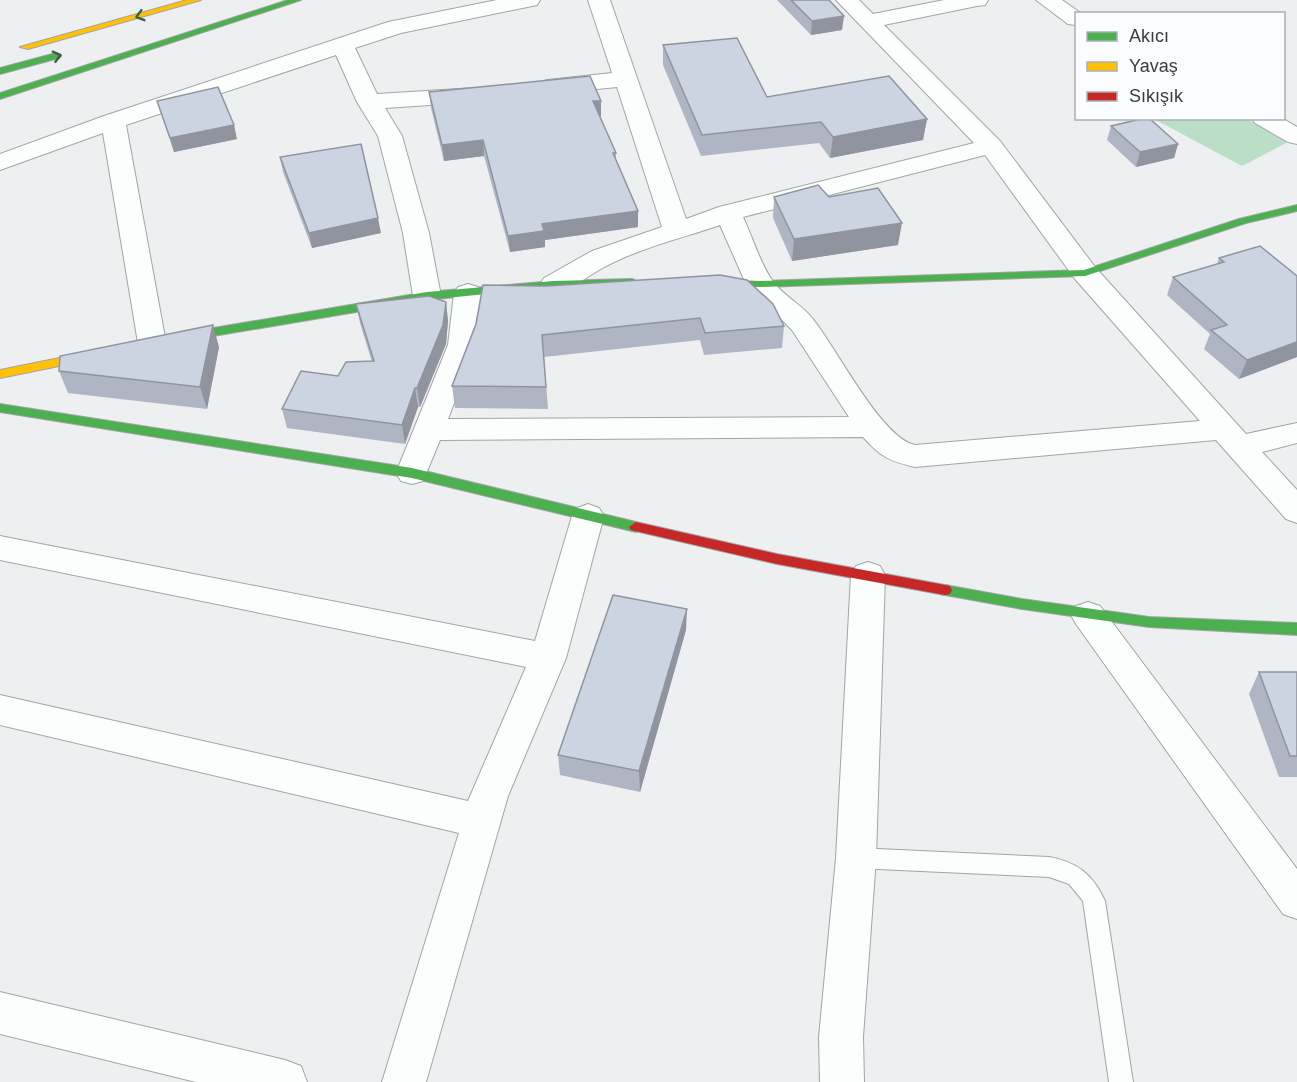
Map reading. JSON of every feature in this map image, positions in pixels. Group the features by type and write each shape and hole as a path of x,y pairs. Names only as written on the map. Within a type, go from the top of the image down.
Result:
{"street":[{"path":"9,50 196,0"},
{"path":"224,9 255,0"},
{"path":"0,96 297,0"},
{"path":"0,163 113,121 396,27 529,0"},
{"path":"599,0 677,231"},
{"path":"847,0 991,146 1085,273 1297,511"},
{"path":"868,21 977,0"},
{"path":"1047,0 1075,18"},
{"path":"342,44 369,102 390,136 416,233 427,296"},
{"path":"0,71 74,52"},
{"path":"369,102 512,91 625,79"},
{"path":"1267,120 1297,137"},
{"path":"113,121 146,344 427,296 554,285 650,281"},
{"path":"554,285 602,257 728,213 991,146"},
{"path":"694,282 760,284 1085,273 1134,260 1261,214 1297,208"},
{"path":"728,213 760,284 802,324 871,427 889,447 900,453 915,456 1297,434"},
{"path":"412,472 462,345 468,293"},
{"path":"0,374 117,350"},
{"path":"0,408 412,472 588,516 766,556 1088,615 1160,623 1297,629"},
{"path":"429,430 871,427"},
{"path":"404,1082 489,796 548,658 588,516"},
{"path":"0,548 548,658"},
{"path":"842,1082 841,1037 856,858 868,575"},
{"path":"1088,615 1297,901"},
{"path":"0,710 481,821"},
{"path":"0,1013 285,1082"}],"lane":[{"path":"856,858 1049,867 1070,871 1079,877 1089,888 1094,901 1121,1082"}],"green space":[{"path":"1156,120 1248,120 1290,141 1242,166"}],"building":[{"path":"791,0 829,0 844,16 812,21"},
{"path":"737,38 767,97 889,76 927,119 833,137 821,122 702,135 663,45"},
{"path":"590,76 601,101 593,101 638,211 542,224 544,231 508,236 483,140 442,145 429,92"},
{"path":"218,87 234,125 170,138 157,101"},
{"path":"1136,120 1151,120 1178,144 1140,152 1111,126"},
{"path":"361,144 378,218 309,233 280,157"},
{"path":"818,185 829,197 878,188 902,223 794,239 774,197"},
{"path":"1260,246 1297,276 1297,342 1247,360 1211,330 1227,325 1173,277 1224,262 1219,258"},
{"path":"720,275 747,280 773,304 784,326 705,333 700,318 542,335 546,387 452,386 476,324 483,285 547,286"},
{"path":"429,296 446,302 443,325 417,388 415,388 402,425 282,409 301,371 338,376 346,362 374,361 356,304"},
{"path":"213,325 200,387 59,371 60,356"},
{"path":"613,595 687,609 639,771 558,755"},
{"path":"1259,672 1297,672 1297,756 1290,756"}],"traffic: fast":[{"path":"0,96 297,0"},
{"path":"0,71 56,56"},
{"path":"705,282 760,284 1085,273 1243,221 1297,208"},
{"path":"172,339 427,296 554,284 632,282"},
{"path":"0,408 412,473 636,527"},
{"path":"945,590 1022,604 1149,622 1297,629"}],"traffic: slow":[{"path":"25,47 197,0"},
{"path":"0,374 104,353"}],"traffic: jam":[{"path":"636,527 777,559 945,590"}]}
